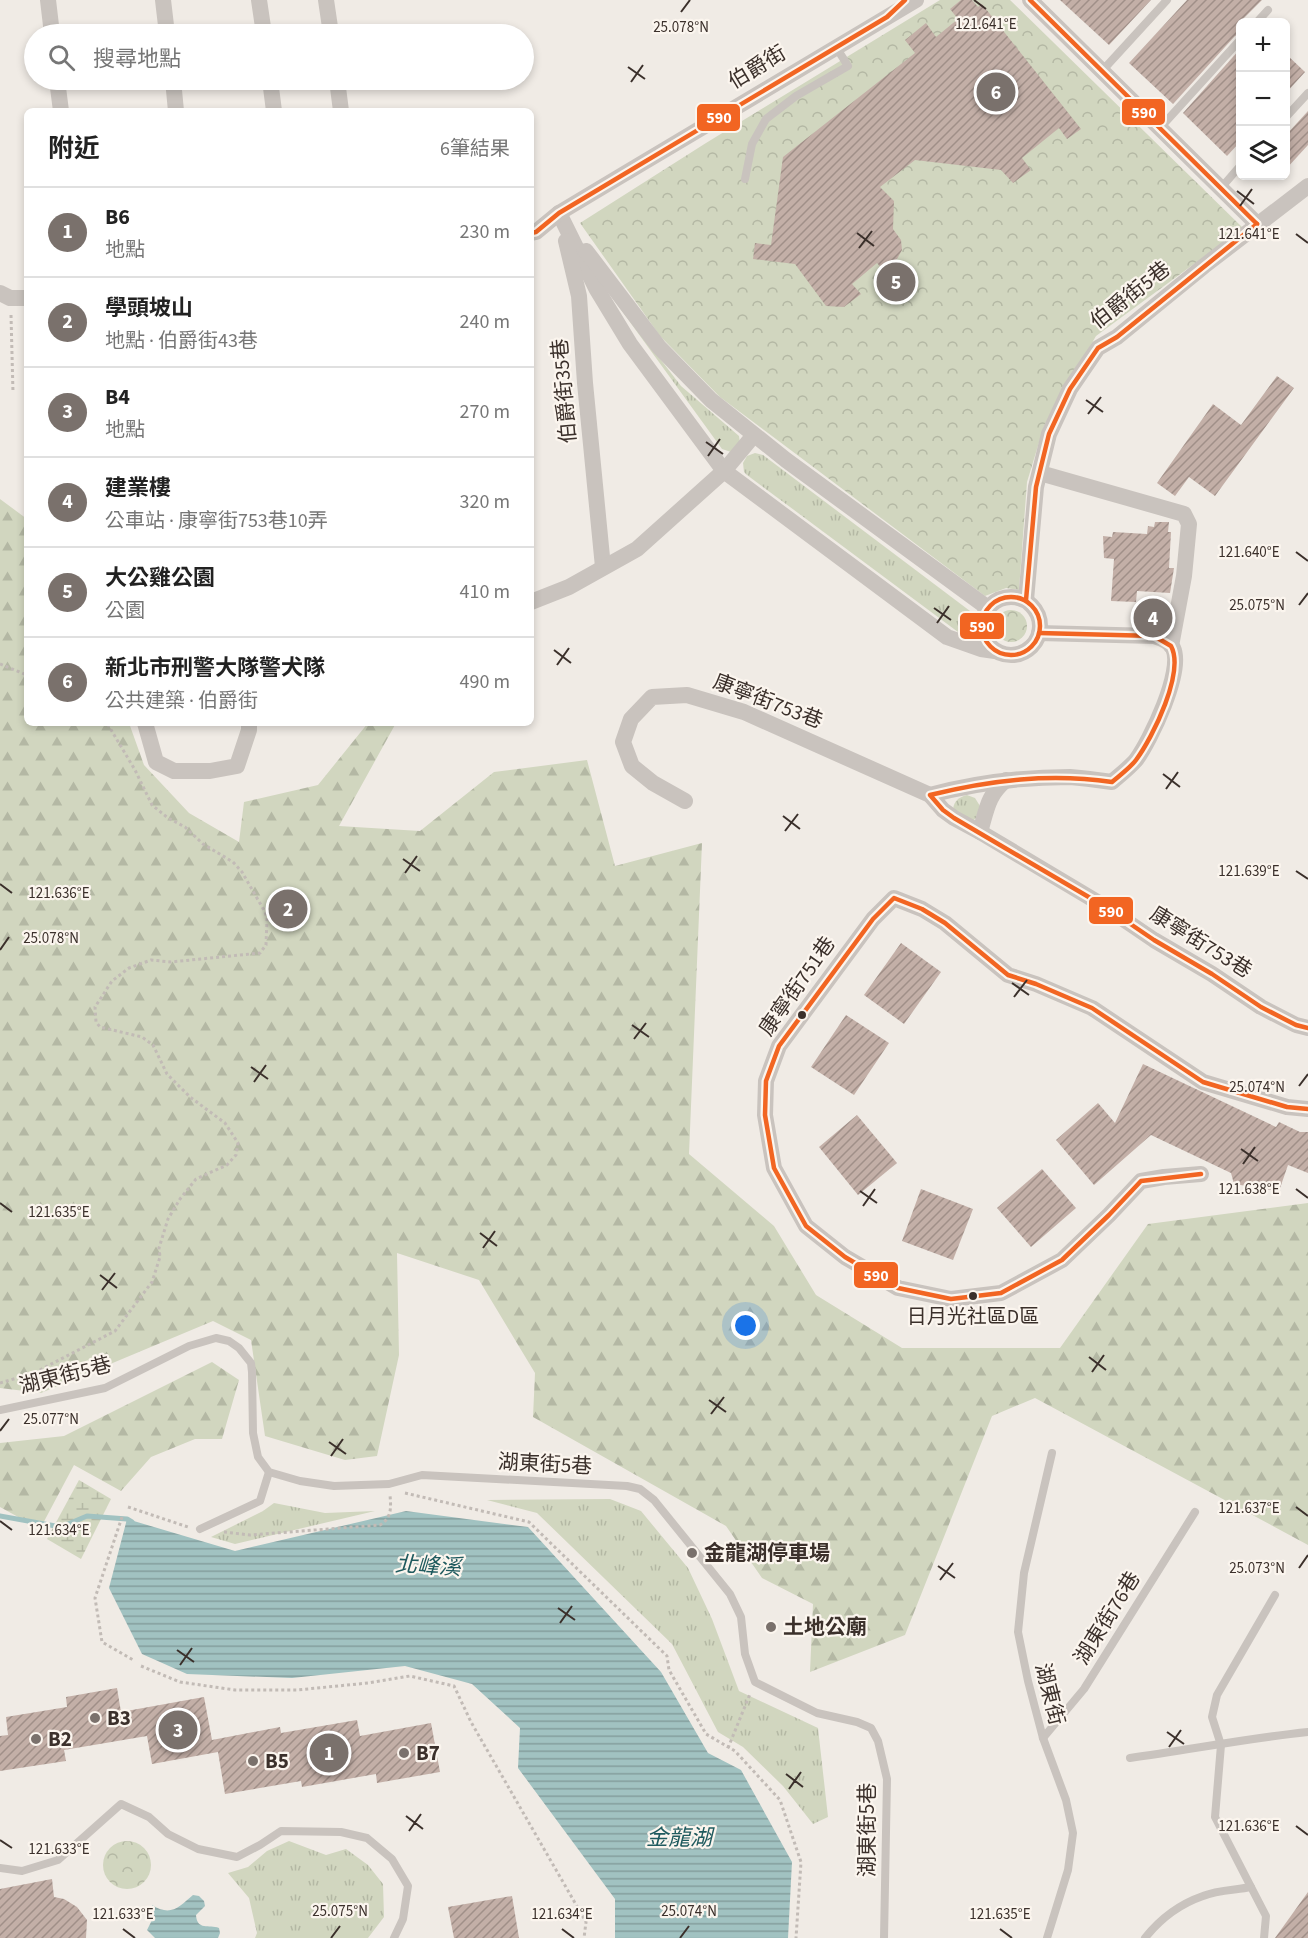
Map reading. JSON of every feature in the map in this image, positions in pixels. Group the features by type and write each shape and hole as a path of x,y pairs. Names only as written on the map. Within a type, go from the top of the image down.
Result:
{"street":[{"path":"48,0 51,24"},
{"path":"164,0 166,24"},
{"path":"260,0 263,24"},
{"path":"326,0 330,24"},
{"path":"887,17 904,0"},
{"name":"伯爵街","path":"534,232 559,213 916,0"},
{"path":"1038,3 1102,71 1257,224 1308,186"},
{"path":"58,90 61,108"},
{"path":"174,90 176,108"},
{"path":"271,90 274,108"},
{"path":"338,90 341,108"},
{"path":"559,213 659,348 711,400 754,435 988,608"},
{"path":"559,213 596,288 630,344 724,471 947,638 1005,654 1014,655 1024,652 1032,646 1039,633 1040,619 1036,610 1026,600 1013,596 1003,597 994,601 988,608 981,626 988,644 995,651"},
{"name":"伯爵街35巷","path":"559,213 579,296 603,567"},
{"name":"伯爵街5巷","path":"1026,600 1036,487 1049,434 1070,389 1098,348 1117,337 1257,224"},
{"path":"534,601 568,587 637,549 724,471 754,435"},
{"path":"1040,473 1184,514 1189,524 1185,566 1171,646"},
{"path":"930,795 956,788 1006,780 1071,777 1112,782 1135,761 1152,735 1165,705 1174,662 1173,648 1165,640 1154,636 1039,633"},
{"name":"康寧街753巷","path":"685,801 653,783 632,766 623,742 631,719 652,697 687,694 744,712 930,795 946,813 1104,906 1261,1007 1296,1025 1308,1028"},
{"path":"146,726 156,762 174,771 210,771 237,766 249,726"},
{"path":"980,832 995,789 1006,780"},
{"name":"康寧街751巷","path":"1201,1174 1141,1181 1062,1260 1001,1293 951,1299 898,1288 845,1257 806,1226 774,1168 765,1115 766,1081 779,1046 873,919 894,898 922,909 945,923 1008,975 1036,984 1092,1008 1203,1082 1287,1107 1308,1109"}],"lane":[{"path":"1102,71 1167,0"},
{"path":"1261,18 1268,10"},
{"path":"1160,129 1236,44"},
{"path":"745,179 752,144 766,118 796,96 848,66 836,47"},
{"path":"1290,113 1308,93"},
{"path":"1221,188 1236,171"},
{"name":"湖東街5巷","path":"0,1410 105,1388 189,1346 216,1338 230,1341 251,1363 253,1433 258,1457 269,1472 300,1481 334,1486 389,1484 422,1475 627,1486 640,1489 654,1500 730,1594 741,1617 745,1654 755,1682 817,1713 857,1722 871,1728 878,1742 887,1779 884,1938"},
{"name":"湖東街","path":"1047,1938 1068,1869 1073,1833 1066,1800 1043,1738 1018,1632 1024,1572 1052,1453"},
{"path":"200,1529 260,1502 269,1472"},
{"name":"湖東街76巷","path":"1043,1738 1084,1689 1195,1512"},
{"path":"1264,1938 1266,1916 1215,1817 1221,1745 1212,1718 1217,1695 1275,1595"},
{"path":"1130,1758 1221,1745 1257,1737 1308,1732"},
{"path":"0,1868 21,1871 58,1860 121,1804 148,1817 168,1834 198,1849 237,1857 281,1831 341,1832 367,1838 392,1859 408,1886 403,1919 394,1938"},
{"path":"1145,1938 1157,1924 1190,1902 1205,1895 1251,1887"}],"path":[{"path":"12,296 13,393"},
{"path":"0,664 24,674"},
{"path":"0,1383 34,1373 115,1331 152,1282 168,1219 180,1199 196,1179 227,1165 236,1155 238,1143 225,1123 190,1097 167,1074 153,1045 142,1036 100,1027 96,1022 95,1007 112,981 129,968 151,960 171,962 260,953 266,945 265,912 242,872 233,862 203,844 185,827 168,818 152,805 135,770 109,726"},
{"path":"389,1484 405,1493 530,1522 667,1656 669,1670 706,1734 735,1751 780,1800 801,1862 796,1938"},
{"path":"250,1535 380,1524 386,1521 392,1510"},
{"path":"122,1517 95,1598 102,1642 135,1661"},
{"path":"141,1666 180,1682 235,1690 297,1690 410,1676 454,1686 471,1722 586,1922 584,1938"},
{"path":"728,1748 755,1682"}],"green space":[{"path":"940,0 1010,0 1243,228 1096,336 1044,426 1027,482 1019,590 1006,588 985,596 720,397 660,336 580,223"},
{"path":"598,278 681,386 739,436 740,443 731,452 722,449"},
{"path":"755,453 763,455 970,611 972,622 969,628 958,632 747,475 744,472 743,463 747,456"},
{"path":"0,499 24,517 24,726 130,726 144,765 189,813 239,842 244,802 318,785 366,726 394,726 339,826 420,831 494,772 587,760 615,866 702,843 689,1154 774,1226 816,1295 902,1348 1060,1348 1148,1224 1308,1203 1308,1545 1035,1398 992,1416 905,1635 810,1672 813,1604 762,1578 726,1526 533,1417 535,1373 479,1280 397,1253 399,1355 377,1456 345,1460 265,1436 251,1340 213,1321 41,1393 0,1388"},
{"path":"1011,610 1022,615 1027,626 1022,637 1011,642 1000,637 995,626 1000,615"},
{"path":"967,795 975,798 980,806 973,821 953,809 957,800"},
{"path":"212,1362 239,1380 222,1439 195,1439 151,1457 121,1491 74,1465 40,1529 0,1507 0,1443 64,1436"},
{"path":"79,1480 111,1499 81,1559 47,1539"},
{"path":"610,1499 641,1511 688,1568 712,1619 739,1691 818,1728 828,1817 813,1824 783,1786 743,1747 718,1732 672,1644 537,1513 487,1500"},
{"path":"274,1503 325,1513 375,1511 235,1544 211,1537 263,1511"},
{"path":"122,1841 132,1841 144,1848 151,1860 151,1870 144,1882 132,1889 122,1889 107,1878 103,1870 103,1860 114,1845"},
{"path":"289,1841 326,1855 346,1849 368,1865 383,1884 384,1917 368,1938 255,1938 257,1933 249,1898 228,1873 248,1867 267,1851"}],"water":[{"name":"金龍湖","path":"406,1511 528,1527 661,1672 708,1753 741,1770 792,1862 788,1938 615,1938 615,1899 518,1768 520,1728 472,1684 405,1666 292,1678 187,1674 142,1654 109,1588 127,1519 235,1551"},
{"path":"193,1895 199,1896 205,1906 196,1915 197,1920 201,1925 219,1928 218,1938 155,1938 147,1930 153,1918 152,1905 159,1909 170,1910 179,1907"}],"building":[{"path":"961,0 972,0 978,7 982,4 1081,129 1067,139 1059,128 1022,158 1031,170 1013,183 1001,170 915,160 880,187 894,201 893,229 901,240 902,250 897,259 884,271 877,263 852,284 861,294 844,307 826,306 795,264 753,259 755,243 771,245 783,157 915,53 905,40 926,23 936,37 958,19 950,9"},
{"path":"1060,0 1151,0 1109,45"},
{"path":"1187,0 1262,0 1244,18 1236,18 1236,36 1173,104 1129,63"},
{"path":"1236,53 1236,146 1227,156 1183,113"},
{"path":"1290,58 1305,72 1290,89"},
{"path":"1308,111 1308,145 1290,165 1290,131"},
{"path":"1277,376 1294,388 1215,496 1189,477 1175,496 1157,483 1213,404 1241,425"},
{"path":"1155,522 1169,522 1168,532 1171,532 1169,568 1174,568 1170,593 1137,591 1136,602 1111,601 1114,559 1104,558 1103,536 1112,537 1113,532 1147,534 1148,526 1154,527"},
{"path":"901,943 941,972 904,1024 864,995"},
{"path":"846,1015 889,1043 854,1095 811,1067"},
{"path":"1143,1064 1276,1127 1279,1122 1300,1132 1308,1132 1308,1173 1288,1165 1279,1191 1234,1184 1231,1173 1151,1135 1094,1185 1056,1140 1098,1103 1115,1123"},
{"path":"857,1115 897,1163 858,1195 819,1147"},
{"path":"1042,1169 1076,1208 1031,1247 997,1208"},
{"path":"921,1189 973,1209 953,1260 902,1241"},
{"path":"117,1688 121,1712 204,1697 212,1740 280,1727 281,1733 357,1720 360,1736 431,1723 440,1772 377,1783 376,1774 302,1787 301,1781 225,1794 218,1752 152,1764 147,1736 64,1750 66,1761 0,1771 0,1736 8,1735 6,1717 67,1707 66,1697"},
{"path":"52,1879 54,1897 64,1899 77,1907 87,1920 86,1938 0,1938 0,1889"},
{"path":"1308,1892 1308,1938 1275,1938"},
{"path":"512,1896 519,1938 454,1938 448,1907"}],"waterway":[{"name":"北峰溪","path":"0,1516 61,1527 87,1516 127,1519 132,1522"}],"transit line":[{"name":"590","path":"534,232 559,213 887,17 905,0"},
{"name":"590","path":"1030,0 1257,224"},
{"name":"590","path":"1026,600 1036,487 1049,434 1070,389 1098,348 1117,337 1257,224"},
{"name":"590","path":"1005,597 1017,597 1032,605 1040,620 1040,626 1040,632 1032,647 1017,655 1005,655 990,647 982,632 982,620 990,605 1005,597"},
{"name":"590","path":"1039,633 1154,636 1171,646 1174,657 1171,687 1158,721 1143,750 1128,769 1112,782 1043,778 975,785 930,795 943,810 954,818 1104,906 1261,1007 1296,1025 1308,1028"},
{"name":"590","path":"1201,1174 1141,1181 1062,1260 1001,1293 951,1299 898,1288 845,1257 806,1226 774,1168 765,1115 766,1081 779,1046 873,919 894,898 922,909 945,923 1008,975 1036,984 1092,1008 1203,1082 1287,1107 1308,1109"}],"place":[{"name":"新北市刑警大隊警犬隊","path":"996,92"},
{"name":"大公雞公園","path":"896,282"},
{"name":"建業樓","path":"1153,618"},
{"name":"學頭坡山","path":"288,909"},
{"name":"日月光社區D區","path":"973,1296"},
{"name":"金龍湖停車場","path":"692,1553"},
{"name":"土地公廟","path":"771,1627"},
{"name":"B3","path":"95,1718"},
{"name":"B4","path":"178,1730"},
{"name":"B2","path":"36,1739"},
{"name":"B6","path":"329,1753"},
{"name":"B7","path":"404,1753"},
{"name":"B5","path":"253,1761"}]}
